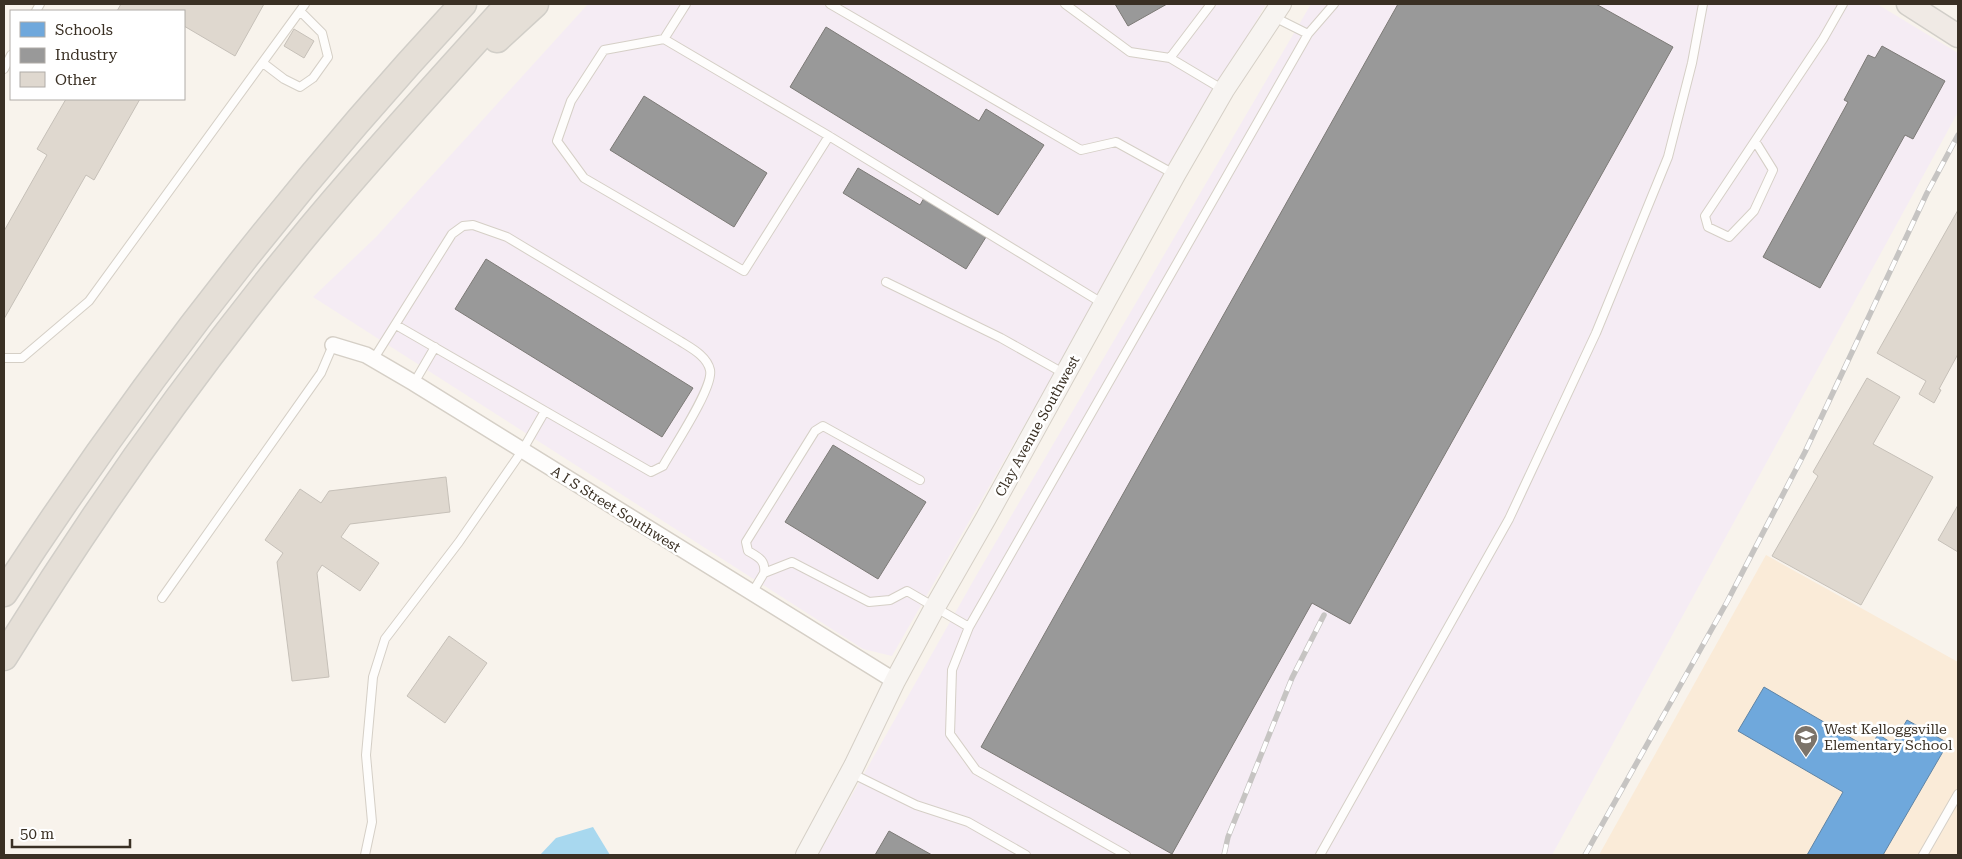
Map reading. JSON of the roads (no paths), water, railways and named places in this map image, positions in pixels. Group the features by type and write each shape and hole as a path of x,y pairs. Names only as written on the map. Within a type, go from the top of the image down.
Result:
{"highway":[{"path":"4,593 84,473 216,292 446,4"},
{"path":"286,204 463,4"},
{"path":"4,657 81,538 178,398 288,257 384,142 509,4"},
{"path":"384,142 535,4"}],"main road":[{"path":"1908,4 1958,36"}],"street":[{"name":"Clay Avenue Southwest","path":"806,855 851,773 895,681 934,607 1224,90 1277,10"},
{"name":"A I S Street Southwest","path":"333,345 373,360 414,383 895,681"}],"lane":[{"path":"4,358 22,358 89,301 305,4"},
{"path":"664,39 686,4"},
{"path":"830,4 1081,150 1116,142 1176,175"},
{"path":"1065,4 1130,52 1170,58 1224,90"},
{"path":"1170,58 1211,4"},
{"path":"1126,855 976,770 950,734 952,670 969,627 1308,34 1334,4"},
{"path":"1320,855 1509,519 1596,332 1668,157 1692,63 1703,4"},
{"path":"1755,140 1773,170 1754,211 1729,237 1708,227 1705,216 1755,140 1823,39 1843,4"},
{"path":"1277,10 1308,34"},
{"path":"263,63 284,79 300,88 313,78 328,57 322,33 300,11"},
{"path":"829,136 744,272 584,178 557,141 571,102 604,50 664,39 829,136 1104,304"},
{"path":"4,69 10,58"},
{"path":"373,360 452,234 463,226 473,225 506,237 680,341 703,357 710,370 709,386 663,466 651,472 396,325"},
{"path":"886,282 1001,338 1065,374"},
{"path":"162,598 322,373 333,345"},
{"path":"414,383 435,347"},
{"path":"364,855 372,822 366,755 373,677 385,639 459,542 522,451 545,411"},
{"path":"752,593 766,566 762,560 748,552 746,542 818,428 822,426 920,480"},
{"path":"764,573 792,562 869,602 890,600 907,591 969,627"},
{"path":"851,773 916,806 968,822 1026,855"},
{"path":"1923,855 1958,794"}],"water":[{"path":"593,827 610,855 540,855 556,838"}],"railway":[{"path":"1585,855 1727,602 1805,452 1927,193 1958,135"},
{"path":"1224,855 1228,837 1292,678 1324,615"}],"place":[{"name":"West Kelloggsville Elementary School","path":"1806,758"}]}
